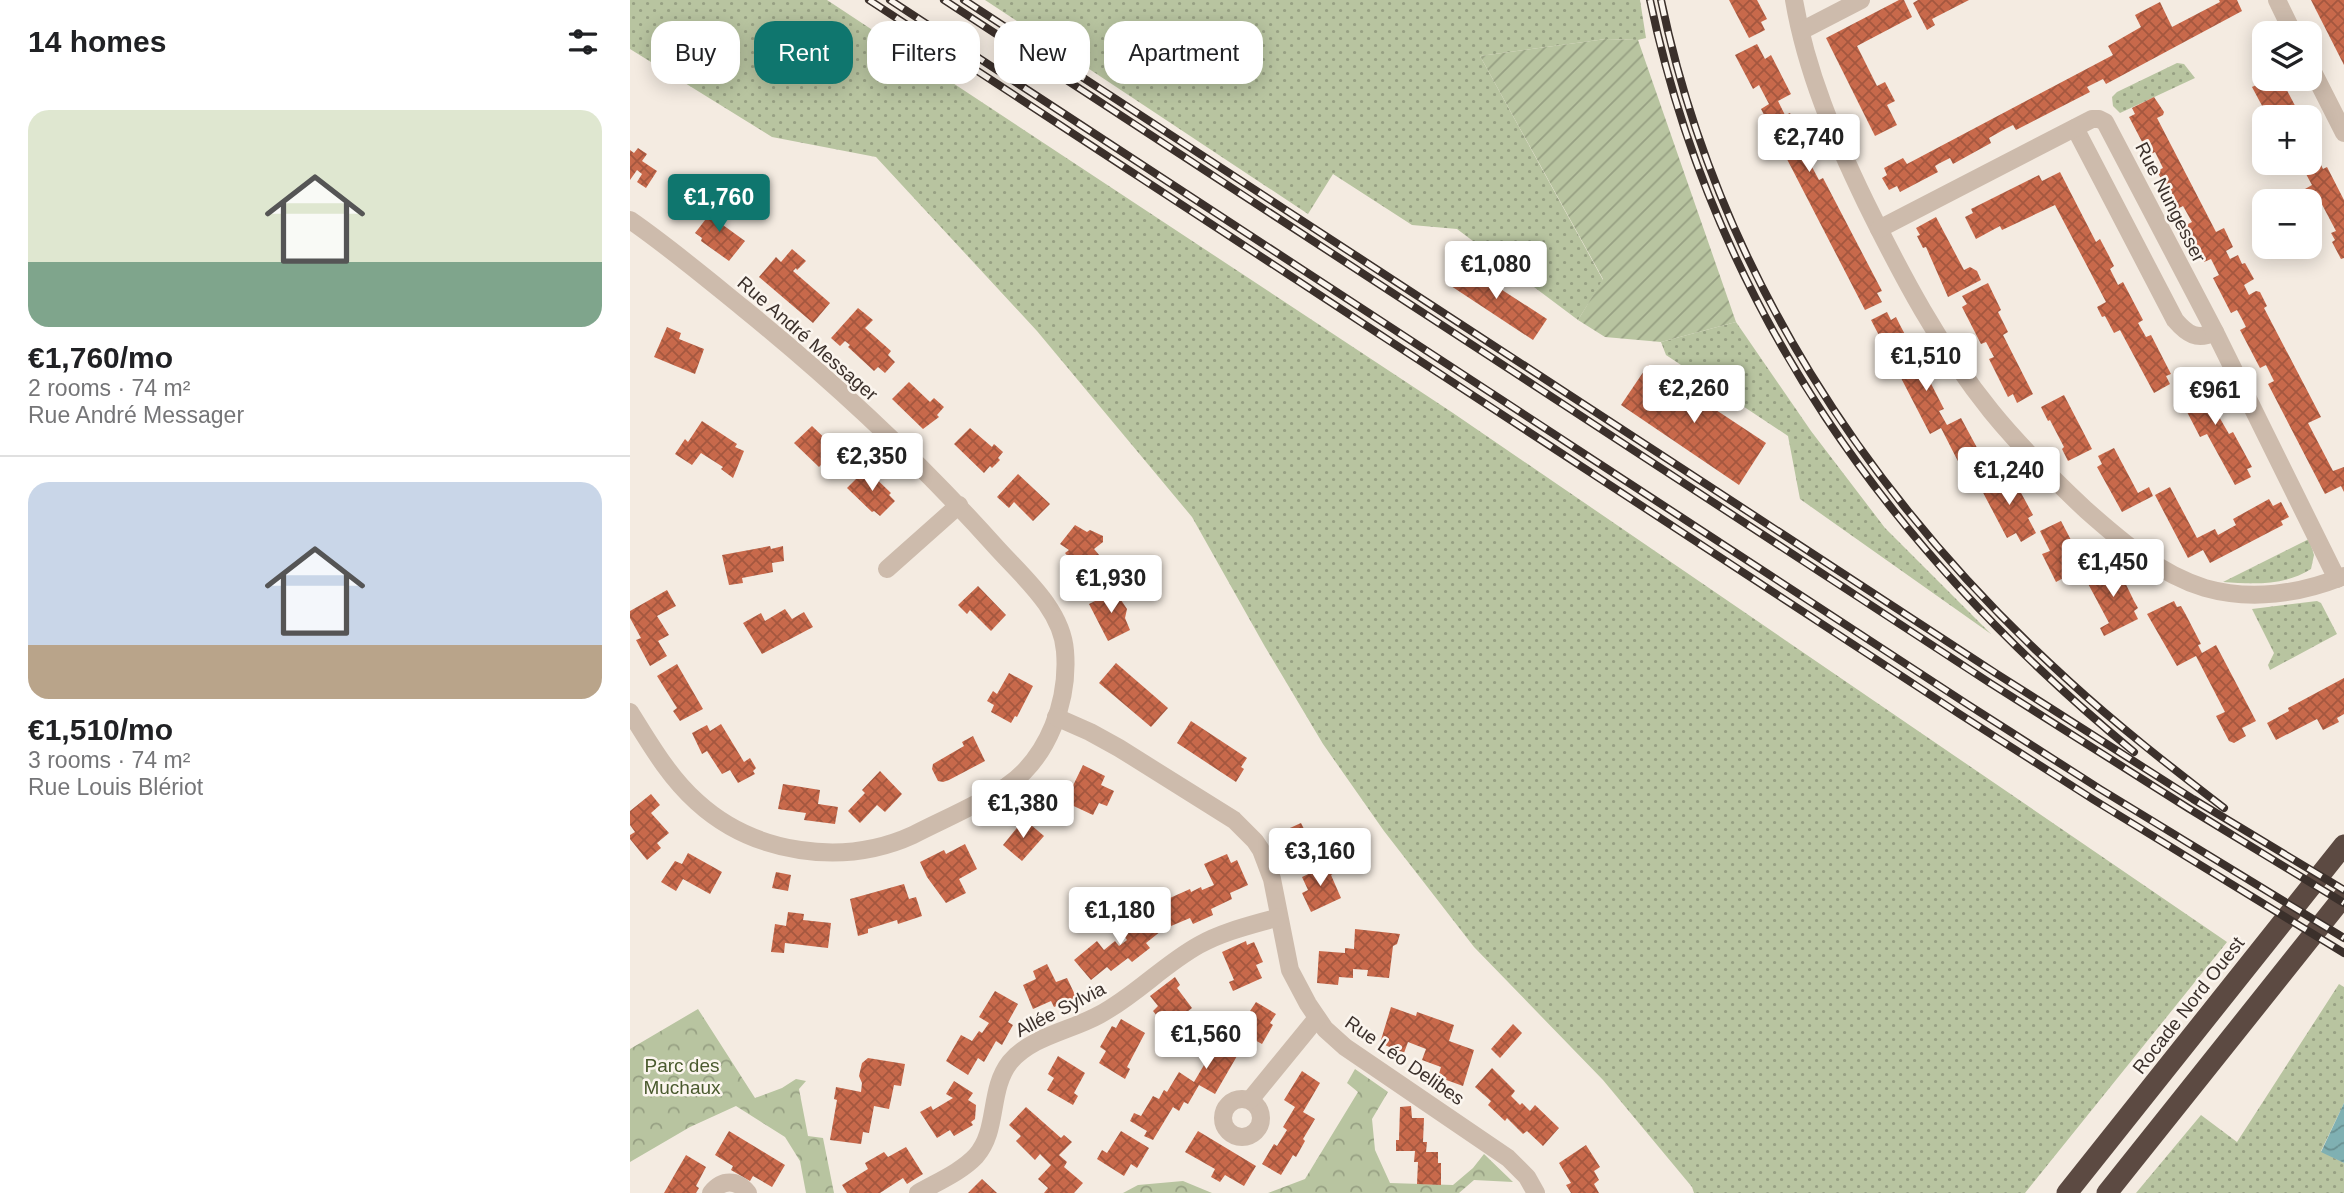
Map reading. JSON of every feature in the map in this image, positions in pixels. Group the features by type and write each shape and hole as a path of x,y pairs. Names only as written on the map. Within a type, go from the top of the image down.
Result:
{"highway":[{"name":"Rocade Nord Ouest","path":"2067,1193 2344,845"},
{"path":"2108,1193 2344,897"}],"street":[{"path":"1794,0 1830,122 1879,229 1934,330 1992,413 2050,476 2134,550 2186,581 2229,593 2276,594 2296,591 2341,577"},
{"path":"1801,31 1861,0"},
{"path":"2277,0 2287,21"},
{"path":"2322,90 2344,133"},
{"name":"Rue Nungesser","path":"1879,229 2092,119 2099,119 2109,127 2341,577"},
{"path":"2075,128 2175,320 2189,334 2198,337 2215,332"},
{"name":"Rue André Messager","path":"630,220 809,363 959,505 1046,603 1059,627 1066,660 1065,679 1056,718 1035,759 1007,786 900,841 864,850 828,853 796,850 768,843 736,829 708,811 669,771 630,712"},
{"path":"887,569 959,505"},
{"name":"Rue Léo Delibes","path":"1056,718 1119,747 1234,820 1261,850 1272,879 1290,970 1317,1018 1345,1047 1508,1157 1527,1177 1536,1193"},
{"name":"Allée Sylvia","path":"918,1193 977,1155 987,1136 1000,1079 1011,1061 1026,1048 1106,1011 1200,944 1227,932 1279,917"},
{"path":"1250,1100 1317,1018"},
{"path":"711,1193 718,1185 732,1182 739,1184 748,1193"}],"green space":[{"path":"630,0 827,0 867,26 867,84 954,84 1453,413 2227,942 2025,1193 1694,1193 1692,1187 1603,1080 1474,947 1384,831 1323,744 1192,517 1037,331 876,157 772,137 686,84 740,84 740,21 651,21 651,62 630,49"},
{"path":"985,0 1640,0 1646,38 1606,39 1480,56 1603,280 1578,320 1457,229 1412,225 1333,174 1308,214 1112,84 1263,84 1263,21 1104,21 1104,79 1090,70 1090,21 1017,21"},
{"path":"1606,39 1638,40 1736,322 1661,342 1605,337 1578,320 1603,279 1480,56"},
{"path":"2177,63 2184,64 2195,78 2120,113 2113,106 2112,97 2117,92"},
{"path":"1736,322 1811,431 1885,528 1991,634 1800,499 1788,436 1666,355 1661,342"},
{"path":"2309,539 2314,555 2311,569 2301,575 2268,583 2223,582"},
{"path":"2317,601 2321,603 2337,634 2270,670 2268,665 2274,653 2252,609"},
{"path":"2339,984 2344,987 2344,1103 2321,1151 2344,1163 2344,1193 2136,1193 2201,1115 2237,1142"},
{"name":"Parc des Muchaux","path":"698,1009 755,1098 782,1088 796,1079 806,1081 799,1089 808,1136 823,1138 834,1193 806,1193 800,1161 785,1137 736,1106 690,1127 630,1162 630,1049"},
{"path":"1355,1069 1388,1092 1372,1119 1375,1150 1390,1183 1453,1185 1473,1168 1484,1154 1513,1182 1474,1180 1459,1193 1268,1193 1305,1179 1358,1092 1347,1083"},
{"path":"1183,1181 1212,1193 1123,1193 1138,1185"}],"water":[{"path":"2344,1103 2344,1163 2321,1152"}],"building":[{"path":"1729,0 1757,0 1767,19 1761,22 1765,30 1749,38"},
{"path":"1899,0 1904,0 1912,17 1857,46 1877,86 1885,82 1895,101 1887,105 1897,125 1875,136 1826,38"},
{"path":"1918,0 1969,0 1932,19 1935,25 1927,30 1913,3"},
{"path":"2219,0 2237,0 2242,11 2106,84 2103,79 2087,87 2090,92 2016,130 2013,125 2005,129 1989,138 1991,143 1953,164 1950,158 1940,163 1935,166 1938,172 1900,192 1897,186 1889,190 1882,178 1887,175 1884,168 1903,158 1907,164 2113,55 2108,46 2141,27 2135,15 2160,2 2172,27 2220,2"},
{"path":"2311,0 2344,0 2344,65 2322,21"},
{"path":"1757,44 1765,59 1771,55 1791,94 1778,101 1785,115 1790,113 1810,152 1805,154 1819,180 1823,178 1882,291 1877,293 1882,302 1865,310 1761,109 1769,104 1759,85 1753,89 1735,55"},
{"path":"2254,91 2287,91 2295,105 2262,105"},
{"path":"2154,97 2164,112 2157,118 2216,232 2224,228 2233,247 2226,251 2230,259 2238,255 2242,264 2245,263 2254,279 2244,285 2249,295 2260,292 2267,306 2264,308 2321,417 2308,423 2333,471 2344,467 2344,492 2341,486 2325,494 2268,384 2274,381 2266,365 2260,368 2240,330 2246,327 2242,319 2237,310 2231,313 2213,278 2219,275 2211,259 2204,262 2186,225 2192,222 2183,206 2177,209 2157,171 2163,168 2155,152 2149,155 2129,117 2135,114 2132,108"},
{"path":"638,148 647,154 642,161 657,171 646,188 637,182 642,174 637,170 630,180 630,150 634,153"},
{"path":"2322,167 2327,167 2344,200 2344,258 2341,259 2332,242 2335,240 2331,233 2336,231 2322,204 2322,189 2305,189 2312,185 2307,175 2322,175"},
{"path":"2060,172 2096,242 2100,239 2109,256 2114,266 2110,269 2118,285 2123,282 2143,320 2138,323 2146,337 2151,335 2171,374 2166,376 2170,384 2154,393 2120,330 2114,333 2105,316 2102,317 2097,307 2106,302 2055,205 2002,230 2000,226 1976,239 1965,217 1973,213 1971,209 2039,175 2042,181"},
{"path":"714,201 724,209 716,220 745,241 729,261 701,241 702,238 695,233 709,215 706,212"},
{"path":"1936,217 1964,270 1970,267 1977,271 1981,280 1948,297 1926,247 1923,248 1917,236 1920,235 1916,228"},
{"path":"792,249 806,261 793,271 830,303 813,323 759,277 776,257 781,262"},
{"path":"1459,262 1547,319 1533,340 1445,282"},
{"path":"1988,283 2008,332 2003,335 2033,394 2017,403 2013,394 2008,397 1989,359 1994,357 1986,342 1981,344 1962,307 1967,304 1962,296"},
{"path":"858,308 873,320 865,328 891,351 888,355 895,362 885,373 878,367 874,371 845,341 840,346 831,338"},
{"path":"1887,312 1891,320 1896,317 1916,355 1911,358 1919,373 1924,370 1944,409 1939,411 1947,425 1961,418 1982,457 1977,459 1981,467 1965,475 1941,428 1930,434 1871,320"},
{"path":"667,327 681,333 679,339 704,349 695,374 654,357"},
{"path":"1648,365 1766,443 1739,485 1621,405"},
{"path":"2195,371 2199,378 2204,376 2223,412 2218,415 2229,434 2233,432 2252,467 2247,469 2251,477 2235,485 2207,434 2200,437 2186,410 2193,407 2179,379"},
{"path":"909,382 930,402 934,398 944,407 937,415 939,417 923,429 892,399"},
{"path":"2064,395 2092,449 2068,461 2062,449 2064,447 2041,407"},
{"path":"702,421 744,451 733,478 721,469 723,467 701,453 692,465 675,454 685,439 688,442"},
{"path":"812,426 836,449 819,467 794,443"},
{"path":"970,428 992,447 994,444 1003,452 998,458 1000,460 984,473 954,444"},
{"path":"2114,448 2138,493 2149,487 2153,496 2122,512 2097,467 2102,464 2098,456"},
{"path":"866,469 891,493 889,495 895,501 880,516 872,512 847,488"},
{"path":"2003,472 2008,481 2013,478 2033,515 2028,518 2036,533 2021,542 2016,533 2007,538 1979,485"},
{"path":"1018,474 1050,504 1033,521 1014,502 1009,508 997,497"},
{"path":"2170,487 2197,538 2215,529 2218,535 2236,525 2233,519 2269,499 2273,506 2281,502 2289,517 2281,521 2283,525 2210,563 2203,550 2188,558 2155,495"},
{"path":"2061,521 2081,559 2076,562 2080,569 2056,582 2042,554 2050,551 2040,531"},
{"path":"1075,525 1087,532 1090,530 1103,536 1103,542 1094,549 1112,570 1103,575 1098,570 1087,579 1065,553 1069,550 1060,544"},
{"path":"770,546 771,549 783,546 784,561 772,563 773,572 742,578 743,583 729,585 722,555"},
{"path":"2110,565 2114,573 2119,570 2138,608 2134,611 2138,619 2104,636 2100,628 2109,623 2085,578"},
{"path":"978,586 1006,615 991,631 970,610 967,614 958,605"},
{"path":"667,590 676,606 657,616 669,635 658,641 667,656 650,666 636,640 641,638 630,618 630,611"},
{"path":"1115,591 1127,609 1125,618 1130,630 1108,641 1089,604"},
{"path":"2174,601 2186,615 2201,644 2198,645 2202,653 2216,645 2256,721 2242,728 2246,736 2234,743 2229,741 2216,716 2225,712 2196,656 2177,666 2147,614"},
{"path":"785,609 792,619 804,612 813,627 762,654 743,623 761,613 765,621"},
{"path":"1116,663 1168,708 1151,727 1099,683"},
{"path":"677,664 703,709 680,721 673,711 677,708 657,676"},
{"path":"1009,673 1033,686 1011,723 991,712 994,705 987,701 993,691 997,694"},
{"path":"2344,678 2344,714 2337,718 2339,722 2323,730 2317,719 2276,740 2267,723 2289,711 2288,708"},
{"path":"1191,721 1247,758 1236,782 1177,743"},
{"path":"721,724 744,762 750,758 756,768 753,771 755,774 738,783 730,770 722,774 707,751 702,754 692,733 707,725 710,731"},
{"path":"973,736 985,761 949,780 938,781 932,769 933,764 964,746 962,742"},
{"path":"1083,765 1105,776 1101,785 1114,791 1107,806 1099,803 1093,815 1065,802"},
{"path":"880,771 902,794 885,812 877,805 860,823 848,811 865,793 862,790"},
{"path":"783,784 820,790 818,804 838,807 835,824 804,820 806,813 778,809"},
{"path":"651,794 660,805 651,813 669,833 657,843 661,848 647,860 630,839 630,835 635,832 630,825 630,811"},
{"path":"1024,819 1044,836 1022,861 1003,845"},
{"path":"1301,823 1312,845 1317,843 1321,854 1293,867 1288,854 1279,858 1270,837"},
{"path":"965,844 977,869 959,879 966,893 946,903 927,877 920,862 944,850 946,854"},
{"path":"688,853 722,872 710,894 683,879 676,891 661,882 675,861 682,864"},
{"path":"1227,854 1231,863 1237,860 1248,885 1230,893 1232,899 1211,909 1213,915 1193,924 1190,918 1171,926 1161,902 1190,889 1191,892 1214,885 1204,864"},
{"path":"1330,864 1334,873 1331,875 1341,898 1311,912 1302,893 1308,890 1302,877"},
{"path":"776,872 791,875 788,891 772,888"},
{"path":"904,884 909,899 916,897 922,916 898,924 897,920 868,929 868,933 858,936 850,899"},
{"path":"1144,910 1161,931 1146,943 1150,948 1132,962 1128,958 1111,971 1107,967 1091,980 1074,960 1097,941 1104,950 1115,941 1119,946 1127,940 1120,930"},
{"path":"788,912 804,914 803,920 831,923 828,948 785,943 784,953 771,952 775,924 786,926"},
{"path":"1355,929 1400,934 1397,944 1393,946 1389,978 1367,976 1368,970 1353,969 1353,978 1339,977 1338,985 1317,983 1319,951 1345,953 1345,948 1354,949"},
{"path":"1246,941 1247,945 1254,942 1263,962 1256,965 1262,978 1233,991 1229,982 1234,980 1222,952"},
{"path":"1047,964 1056,982 1067,978 1076,997 1054,1007 1051,1001 1033,1009 1023,985 1036,979 1033,971"},
{"path":"1175,977 1180,985 1177,988 1192,1008 1167,1028 1153,1011 1158,1006 1150,996"},
{"path":"995,991 1018,1004 1008,1022 1013,1025 1002,1045 996,1041 984,1062 978,1058 968,1075 946,1061 961,1035 972,1041 989,1023 979,1017"},
{"path":"1256,1002 1276,1014 1262,1044 1251,1038 1215,1094 1199,1085 1188,1104 1184,1102 1179,1111 1173,1107 1153,1140 1144,1136 1147,1131 1130,1121 1134,1113 1141,1116 1153,1096 1159,1099 1164,1090 1167,1092 1179,1072 1194,1082 1231,1025 1242,1032"},
{"path":"1391,1007 1416,1016 1417,1012 1454,1025 1449,1041 1474,1050 1463,1086 1438,1077 1441,1067 1422,1060 1426,1049 1408,1042 1404,1053 1380,1043"},
{"path":"1121,1019 1145,1033 1127,1067 1130,1069 1125,1079 1099,1063 1106,1051 1100,1047 1112,1026 1116,1028"},
{"path":"1513,1024 1522,1033 1500,1058 1491,1049"},
{"path":"1058,1056 1085,1073 1074,1093 1078,1096 1073,1105 1047,1090 1054,1078 1048,1074"},
{"path":"868,1058 905,1064 901,1086 894,1085 889,1109 874,1106 869,1133 863,1132 861,1144 830,1140 837,1100 834,1099 836,1087 861,1092 862,1083 859,1076 862,1063"},
{"path":"1492,1068 1515,1091 1511,1096 1520,1105 1522,1103 1530,1111 1535,1105 1559,1128 1543,1146 1527,1131 1523,1134 1507,1118 1505,1121 1488,1105 1491,1101 1475,1087"},
{"path":"1302,1071 1320,1083 1303,1112 1315,1119 1296,1157 1293,1155 1281,1175 1262,1164 1274,1144 1277,1146 1287,1130 1283,1127 1295,1107 1284,1100"},
{"path":"954,1081 973,1093 968,1100 976,1105 975,1119 971,1122 973,1125 954,1136 950,1130 937,1138 920,1112 931,1106 933,1110 953,1098 946,1094"},
{"path":"1411,1106 1412,1118 1424,1118 1423,1142 1427,1142 1426,1152 1438,1152 1441,1185 1417,1184 1418,1162 1414,1162 1415,1151 1396,1151 1400,1107"},
{"path":"1026,1107 1061,1138 1064,1135 1072,1142 1059,1155 1067,1162 1064,1167 1083,1183 1074,1193 1044,1193 1048,1188 1038,1179 1051,1165 1040,1154 1035,1160 1016,1141 1021,1136 1009,1125"},
{"path":"729,1131 785,1165 772,1187 753,1176 750,1181 731,1170 733,1166 715,1155"},
{"path":"1121,1131 1149,1148 1137,1168 1131,1164 1124,1176 1097,1159 1102,1150 1107,1153"},
{"path":"1198,1131 1256,1166 1244,1186 1225,1175 1220,1182 1211,1177 1215,1169 1185,1152"},
{"path":"1586,1145 1600,1167 1594,1171 1599,1180 1594,1184 1599,1193 1571,1193 1566,1185 1571,1183 1559,1163"},
{"path":"906,1147 923,1174 907,1184 903,1178 880,1193 847,1193 842,1185 868,1169 865,1163 884,1152 888,1157"},
{"path":"686,1155 706,1167 696,1186 699,1188 696,1193 664,1193"},
{"path":"982,1179 997,1193 968,1193"}],"railway":[{"path":"869,0 1961,715 2344,953"},
{"path":"890,0 1967,704 2344,938"},
{"path":"944,0 1990,683 2344,903"},
{"path":"964,0 1997,674 2193,799 2344,890"},
{"path":"1650,0 1680,113 1719,220 1768,322 1826,418 1892,509 1966,595 2047,676 2134,752"},
{"path":"1661,0 1686,99 1720,194 1761,285 1810,373 1866,456 1928,535 1996,610 2106,714 2224,808"}]}
